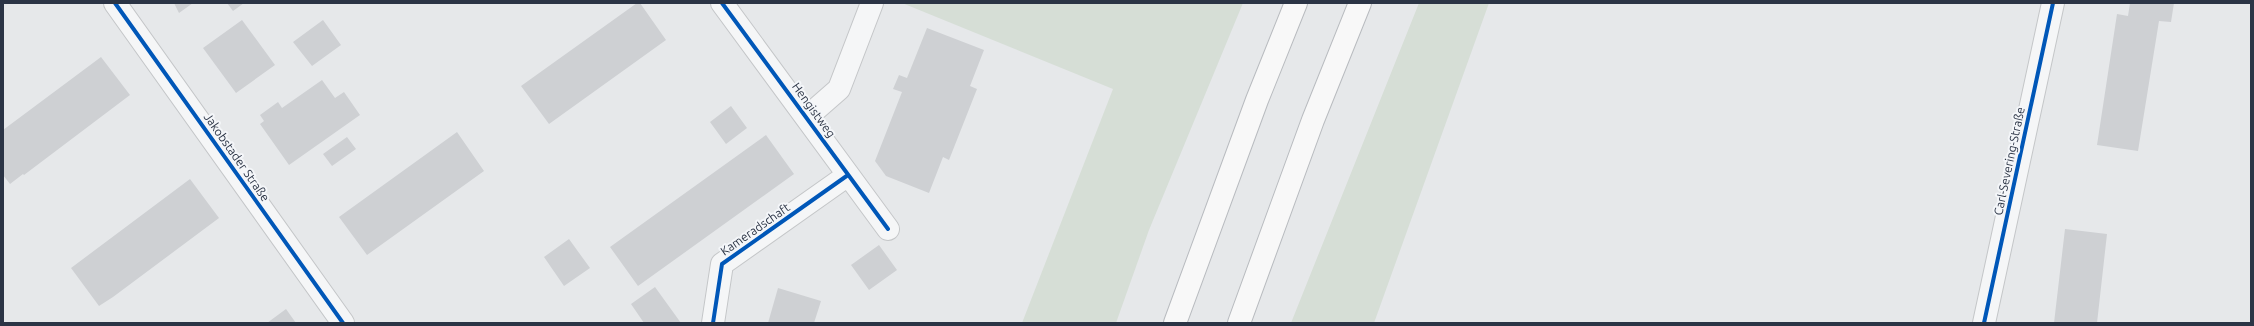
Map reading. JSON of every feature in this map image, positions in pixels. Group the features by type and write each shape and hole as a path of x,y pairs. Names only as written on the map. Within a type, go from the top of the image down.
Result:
{"highway":[{"path":"1175,323 1257,100 1296,3"},
{"path":"1239,323 1313,120 1360,3"}],"street":[{"name":"Jakobstader Straße","path":"115,3 343,323"},
{"name":"Hengistweg","path":"722,3 808,117 888,229"},
{"path":"808,117 839,89 872,3"},
{"name":"Carl-Severing-Straße","path":"1984,323 2053,3"},
{"name":"Kameradschaft","path":"713,323 722,264 848,175"}],"shaded area":[{"path":"902,3 1243,3 1149,230 1116,323 1022,323 1113,89"},
{"path":"1419,3 1489,3 1374,323 1291,323"}],"building":[{"path":"174,3 193,3 179,13"},
{"path":"227,3 244,3 233,11"},
{"path":"637,3 640,3 666,40 549,124 521,86"},
{"path":"2130,3 2174,3 2171,22 2159,21 2138,151 2097,145 2117,14 2128,16"},
{"path":"242,20 275,65 236,93 203,48"},
{"path":"323,20 341,45 312,66 293,42"},
{"path":"927,28 984,50 970,86 977,89 949,160 943,157 929,193 886,176 875,161 902,92 893,89 899,75 907,78"},
{"path":"101,57 130,95 10,184 3,175 3,130"},
{"path":"322,80 335,98 344,92 360,115 289,165 260,124 264,121 260,115 278,102 282,108"},
{"path":"731,106 747,128 726,144 710,122"},
{"path":"457,132 484,171 367,255 339,217"},
{"path":"766,135 794,174 638,286 610,247"},
{"path":"347,137 356,149 332,166 323,154"},
{"path":"190,179 219,218 99,306 71,268"},
{"path":"2065,229 2107,234 2097,323 2054,323"},
{"path":"569,239 590,268 564,286 544,257"},
{"path":"879,245 897,270 869,290 851,265"},
{"path":"655,287 681,323 644,323 631,304"},
{"path":"778,288 821,301 814,323 768,323"},
{"path":"286,309 296,323 267,323"}],"cycle path":[{"path":"115,3 343,323"},
{"path":"722,3 888,229"},
{"path":"1984,323 2053,3"},
{"path":"713,323 722,264 848,175"}]}
